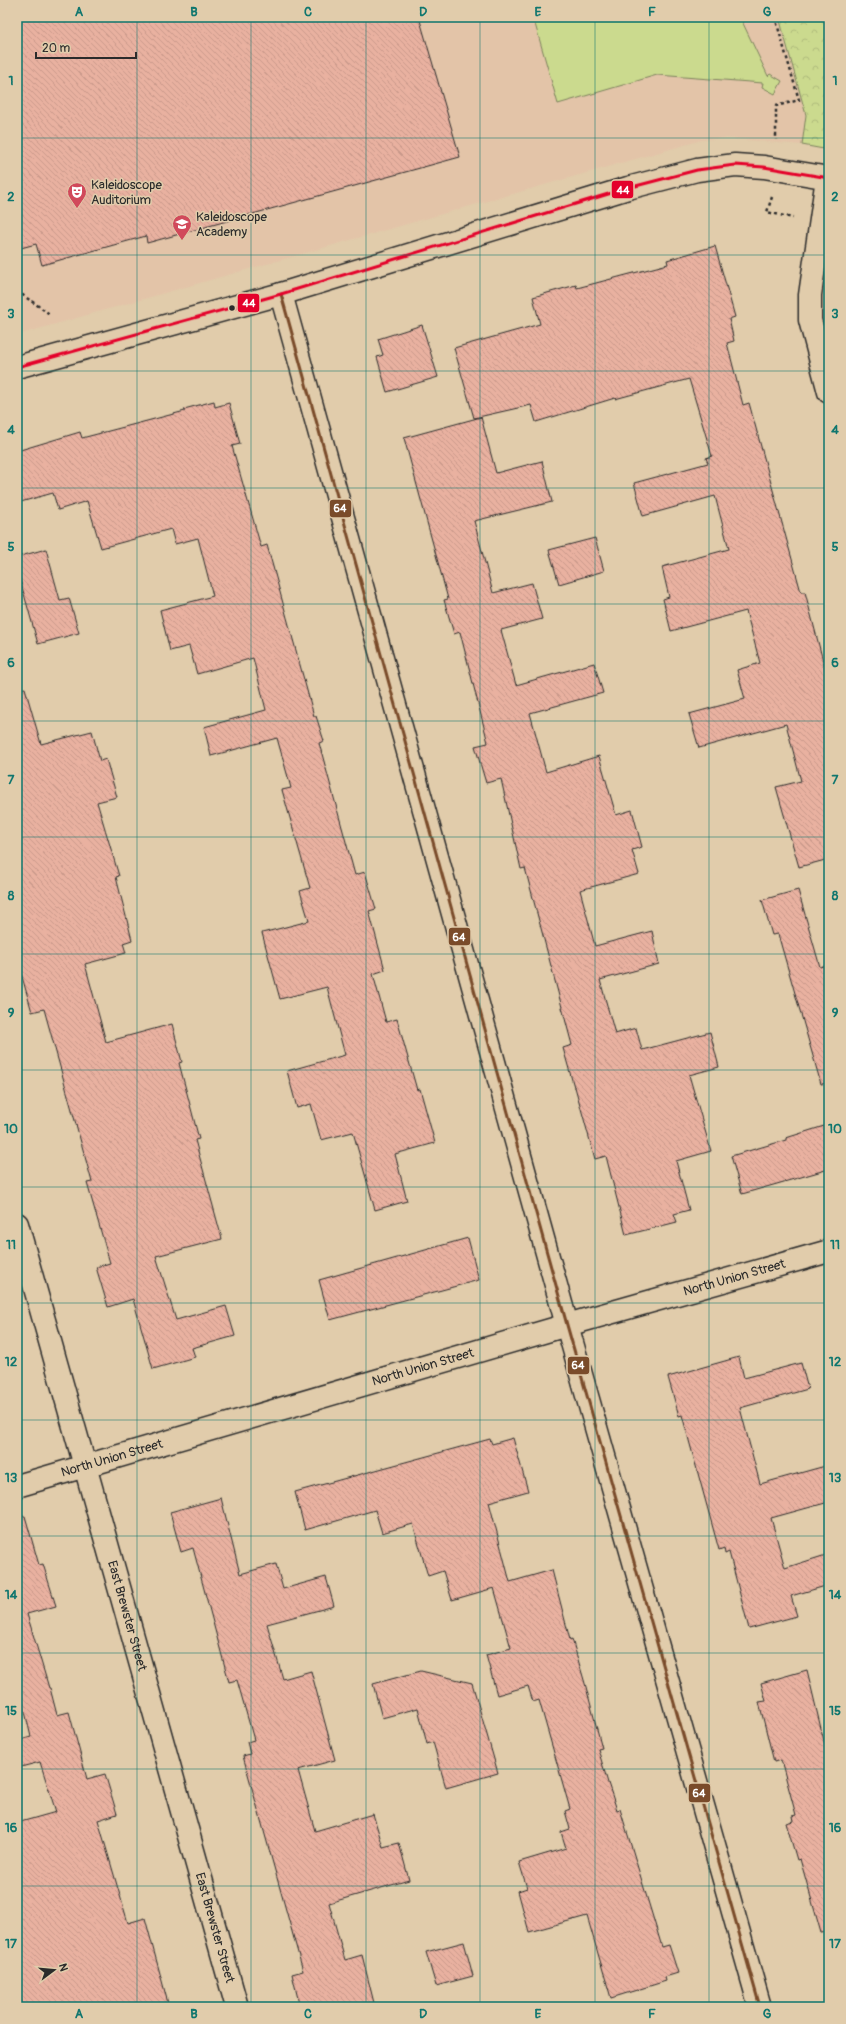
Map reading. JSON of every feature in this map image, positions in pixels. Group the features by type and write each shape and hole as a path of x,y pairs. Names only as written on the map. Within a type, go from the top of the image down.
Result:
{"street":[{"path":"17,367 281,294 628,188 697,170 735,165 764,167 828,178 810,295 810,320 829,392"},
{"path":"281,294 567,1325 760,2007"},
{"name":"East Brewster Street","path":"17,1224 237,2007"},
{"name":"North Union Street","path":"17,1486 567,1325 829,1251"}],"path":[{"path":"775,17 799,100 776,106"},
{"path":"17,291 51,315"}],"shaded area":[{"name":"Kaleidoscope Academy","path":"17,17 779,17 806,115 802,145 725,138 702,140 17,335"}],"green space":[{"path":"533,17 740,17 768,76 770,74 782,81 775,94 762,87 763,83 657,75 558,104"},
{"path":"779,17 829,17 829,150 802,145 806,115"}],"building":[{"name":"Kaleidoscope Academy","path":"17,17 419,17 460,157 147,243 146,236 42,265 36,244 17,249"},
{"path":"715,246 735,317 729,319 734,341 727,343 743,405 749,403 801,592 805,592 829,684 829,859 799,867 776,787 801,781 786,724 699,748 689,714 745,699 737,670 760,663 746,611 671,631 663,599 669,597 662,567 729,549 715,496 643,516 634,483 708,463 706,458 712,456 689,379 615,398 536,422 531,405 474,418 454,348 540,324 533,297 576,285 577,288 668,264 667,260"},
{"path":"422,325 438,377 387,392 377,357 383,355 378,339"},
{"path":"214,401 215,407 229,403 240,444 232,446 261,547 267,545 314,716 316,716 324,741 319,743 355,875 365,872 376,909 369,911 385,970 373,974 386,1022 397,1019 417,1090 420,1089 435,1143 395,1154 407,1201 375,1210 353,1132 321,1140 311,1104 297,1108 287,1071 345,1055 327,987 280,999 262,933 309,921 300,891 310,888 282,790 291,788 277,738 211,756 204,727 266,710 253,658 197,674 189,646 170,651 160,610 213,596 198,538 175,544 171,529 101,548 87,501 58,510 53,493 17,503 17,451 80,432 82,438 185,411 184,409"},
{"path":"481,417 496,473 542,461 552,502 474,521 493,593 532,583 542,619 501,630 516,685 594,663 603,693 530,713 546,772 599,756 616,815 632,810 642,847 632,850 639,874 580,890 595,946 652,931 659,964 600,980 615,1034 636,1028 642,1050 710,1032 719,1067 689,1075 711,1151 676,1161 689,1210 674,1214 677,1222 626,1235 606,1156 595,1159 563,1048 572,1045 525,868 521,869 501,779 486,783 475,746 488,743 460,632 454,634 444,600 448,599 404,438"},
{"path":"595,538 604,571 559,584 549,550"},
{"path":"46,549 60,600 69,598 79,633 38,644 17,569 17,557"},
{"path":"25,688 41,744 92,731 100,761 106,759 117,797 97,802 119,876 116,877 132,940 123,943 126,953 85,964 106,1042 172,1024 182,1062 179,1063 199,1139 195,1140 222,1239 156,1256 176,1320 226,1306 235,1336 192,1348 195,1357 153,1369 133,1299 108,1307 96,1267 110,1263 87,1183 92,1182 44,1009 32,1012 17,959 17,689"},
{"path":"798,890 820,967 829,964 829,1083 821,1084 778,934 772,935 762,900"},
{"path":"824,1126 829,1142 829,1169 742,1194 731,1156 786,1140 786,1138"},
{"path":"468,1238 479,1280 330,1320 319,1280"},
{"path":"739,1357 744,1378 801,1363 808,1389 740,1408 760,1484 829,1465 829,1502 771,1518 785,1568 829,1554 829,1585 791,1596 797,1616 749,1629 729,1552 725,1554 724,1548 719,1550 682,1415 679,1416 668,1377"},
{"path":"513,1438 528,1491 489,1502 510,1582 552,1570 570,1640 572,1639 586,1687 602,1748 598,1749 608,1783 617,1810 620,1809 662,1947 669,1945 678,1973 665,1977 666,1981 611,1998 587,1916 529,1932 518,1891 527,1888 519,1862 566,1848 561,1832 570,1829 565,1811 570,1809 539,1700 533,1702 528,1686 497,1695 486,1655 511,1648 494,1588 452,1600 443,1571 428,1576 413,1524 382,1533 375,1510 305,1530 295,1492 490,1439 492,1444"},
{"path":"221,1498 240,1574 276,1564 283,1589 326,1577 334,1606 267,1624 283,1679 311,1671 335,1760 298,1770 315,1831 373,1814 383,1847 399,1843 409,1880 329,1903 345,1960 362,1955 375,2007 300,2007 292,1974 303,1971 243,1756 250,1754 247,1742 254,1740 237,1680 229,1682 193,1548 181,1552 170,1512"},
{"path":"25,1516 39,1565 43,1564 56,1606 27,1614 57,1715 69,1712 87,1779 105,1774 117,1814 98,1820 128,1923 145,1918 169,2007 23,2007 17,1985 17,1823 56,1812 40,1762 17,1768 17,1741 31,1737 17,1678 17,1517"},
{"path":"807,1670 829,1762 829,1932 821,1933 800,1859 797,1860 786,1823 793,1821 792,1816 796,1815 781,1760 774,1762 759,1702 766,1701 761,1683"},
{"path":"421,1671 472,1683 498,1773 446,1788 433,1742 427,1744 418,1708 382,1718 373,1684"},
{"path":"464,1942 473,1976 436,1986 426,1952"}],"transit line":[{"name":"44","path":"17,367 281,294 628,188 697,170 735,165 764,167 829,178"},
{"name":"64","path":"281,294 567,1325 760,2007"}],"place":[{"name":"Kaleidoscope Auditorium","path":"77,209"},
{"name":"Kaleidoscope Academy","path":"182,241"}]}
